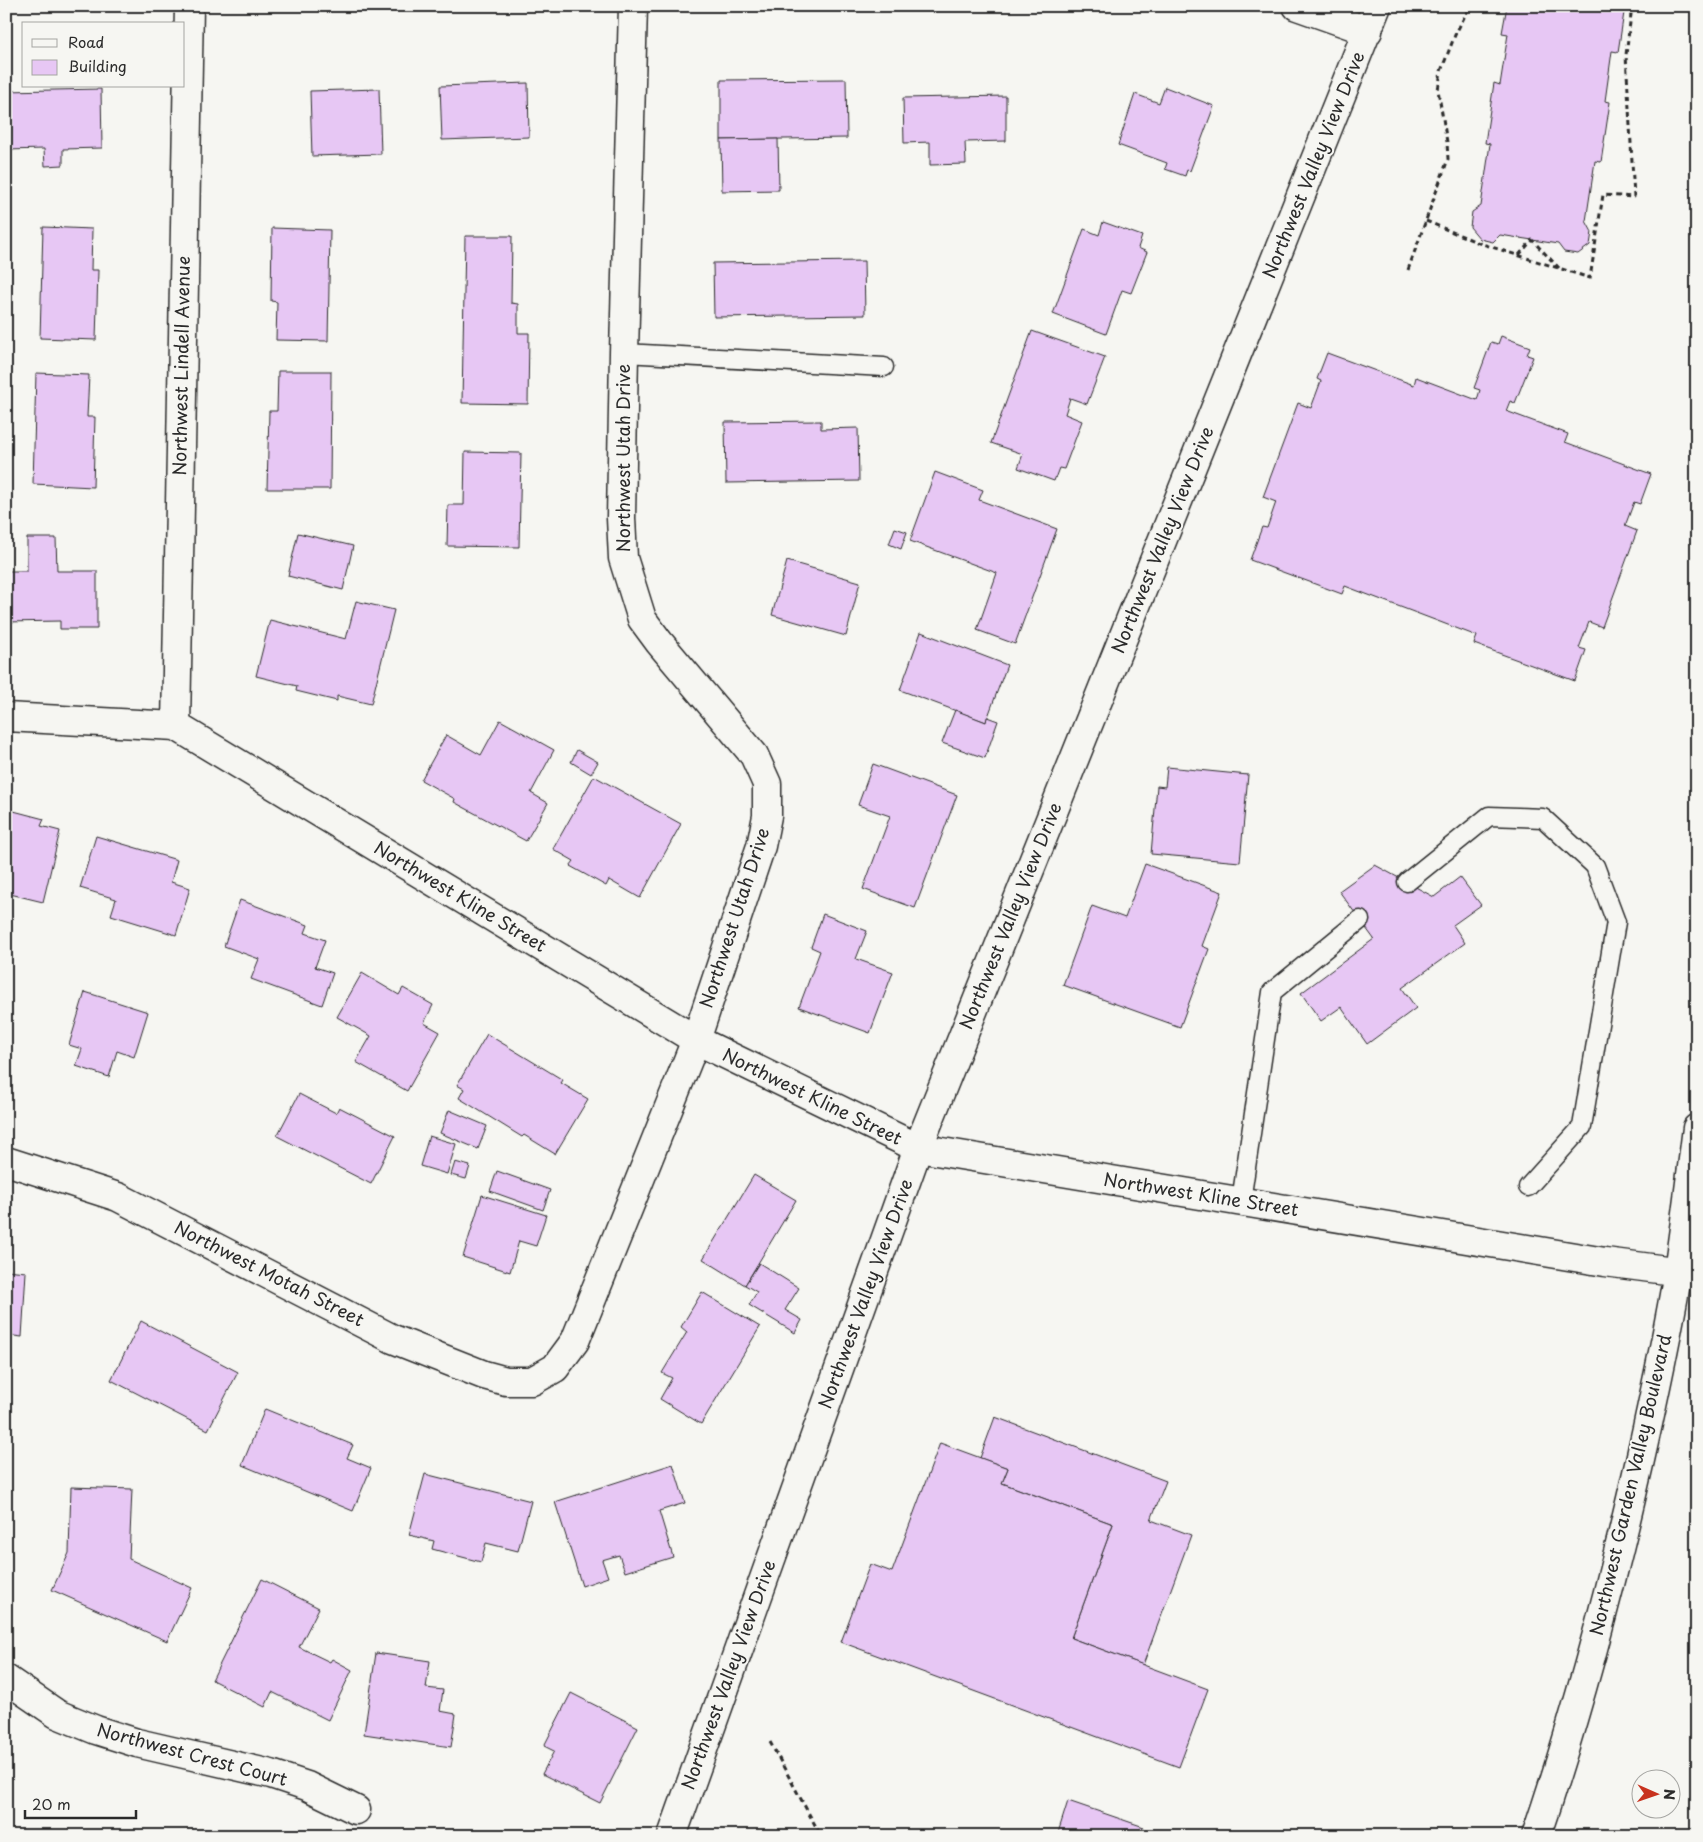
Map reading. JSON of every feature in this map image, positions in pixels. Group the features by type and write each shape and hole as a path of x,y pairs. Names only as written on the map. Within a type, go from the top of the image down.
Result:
{"street":[{"name":"Northwest Lindell Avenue","path":"176,726 189,6"},
{"name":"Northwest Utah Drive","path":"532,1381 555,1368 575,1341 696,1040 761,846 767,816 767,784 754,755 642,619 623,558 624,353 633,6"},
{"path":"1297,6 1372,19"},
{"name":"Northwest Valley View Drive","path":"672,1836 918,1148 1372,19"},
{"name":"Northwest Kline Street","path":"6,717 176,726 696,1040 918,1148 1605,1262 1687,1273"},
{"name":"Northwest Garden Valley Boulevard","path":"1536,1836 1592,1655 1687,1273 1697,1128"},
{"name":"Northwest Motah Street","path":"6,1161 126,1201 393,1339 484,1375 506,1381 532,1381"},
{"name":"Northwest Crest Court","path":"6,1679 57,1714 96,1730 136,1743 271,1774 307,1786 356,1810"}],"lane":[{"path":"624,353 884,367"},
{"path":"1407,882 1489,816 1543,818 1595,866 1616,922 1582,1127 1528,1187"},
{"path":"1241,1201 1272,992 1360,920"}],"path":[{"path":"1408,270 1448,159 1438,90 1441,71 1455,35 1470,6"},
{"path":"1426,221 1480,242 1590,278 1603,195 1634,197 1626,55 1632,6"},
{"path":"1519,255 1532,240 1559,268"},
{"path":"770,1742 821,1836"}],"building":[{"path":"1507,6 1625,6 1618,52 1612,51 1605,101 1610,102 1601,162 1595,161 1586,221 1592,232 1590,245 1578,254 1564,252 1558,244 1500,235 1493,242 1480,239 1470,227 1472,212 1481,206 1490,144 1485,143 1494,83 1500,85 1508,34 1502,33"},
{"path":"846,79 847,138 721,140 721,80"},
{"path":"528,83 529,137 442,140 440,86"},
{"path":"1165,87 1214,106 1190,171 1187,170 1185,176 1165,169 1167,163 1118,145 1135,94 1159,103"},
{"path":"101,89 102,148 63,149 63,165 45,166 44,149 6,150 6,91"},
{"path":"379,89 381,154 312,156 310,91"},
{"path":"1006,96 1006,141 965,142 966,164 930,165 930,142 904,143 903,98"},
{"path":"778,139 779,190 722,191 721,140"},
{"path":"1103,222 1142,236 1138,248 1147,252 1131,293 1122,290 1106,334 1053,314 1084,229 1099,235"},
{"path":"43,227 92,229 91,270 98,270 96,340 40,338"},
{"path":"272,228 330,230 328,341 276,340 277,302 271,301"},
{"path":"465,236 512,236 511,303 518,304 518,333 529,333 528,404 462,403"},
{"path":"864,261 865,315 714,317 713,263"},
{"path":"1032,331 1105,357 1087,404 1070,398 1065,414 1082,421 1064,469 1059,468 1054,481 1018,468 1023,454 991,443"},
{"path":"1501,336 1530,347 1527,355 1533,357 1515,403 1510,401 1506,411 1568,434 1565,442 1651,474 1640,504 1634,502 1625,526 1637,531 1602,627 1589,622 1579,648 1586,650 1575,681 1474,644 1477,636 1345,586 1342,594 1250,560 1262,527 1267,528 1276,502 1263,497 1298,403 1311,408 1321,381 1317,379 1327,353 1414,385 1416,377 1477,400 1480,390 1474,388 1491,342 1498,344"},
{"path":"278,371 331,371 330,489 267,489 269,411 277,411"},
{"path":"36,373 89,375 87,417 95,417 93,487 33,484"},
{"path":"821,421 821,429 858,428 859,481 726,483 725,422"},
{"path":"465,452 521,453 519,547 447,546 448,505 464,505"},
{"path":"935,472 983,490 979,500 1057,529 1015,644 977,630 997,573 910,541"},
{"path":"895,528 907,532 901,549 889,544"},
{"path":"298,533 353,546 343,590 288,576"},
{"path":"27,538 56,538 57,571 97,571 97,629 60,629 60,621 6,622 6,571 27,571"},
{"path":"787,561 860,582 846,636 772,615"},
{"path":"356,601 394,610 371,704 337,696 337,701 296,691 297,686 256,676 270,620 346,639"},
{"path":"921,632 1007,665 986,722 900,690"},
{"path":"955,710 986,722 987,717 998,721 985,758 942,743"},
{"path":"500,720 554,750 531,793 548,803 526,841 454,802 455,799 421,780 446,735 481,755"},
{"path":"577,750 598,762 591,774 571,762"},
{"path":"873,764 957,795 915,908 863,889 890,816 858,805"},
{"path":"1167,767 1248,775 1240,862 1151,854 1157,786 1165,787"},
{"path":"594,776 681,824 640,898 609,880 606,886 570,866 574,861 553,849"},
{"path":"6,809 44,819 41,826 60,831 43,902 6,893"},
{"path":"96,836 177,860 171,882 190,888 176,935 111,915 116,899 80,888"},
{"path":"1145,864 1222,892 1202,946 1209,949 1180,1027 1063,985 1092,906 1125,918"},
{"path":"1375,865 1434,897 1460,877 1481,905 1453,925 1465,943 1402,988 1416,1008 1367,1044 1341,1007 1321,1021 1301,993 1374,939 1339,891"},
{"path":"240,900 308,925 305,933 325,940 315,967 333,973 322,1005 251,979 259,959 224,946"},
{"path":"823,914 867,931 856,959 893,972 870,1033 799,1007 820,951 811,947"},
{"path":"362,973 399,995 403,988 433,1005 424,1023 440,1032 407,1091 356,1062 371,1036 337,1017"},
{"path":"85,992 148,1012 134,1057 117,1051 109,1077 76,1066 82,1049 69,1045"},
{"path":"487,1034 563,1080 561,1083 588,1099 555,1154 524,1135 522,1137 459,1098 464,1089 457,1085"},
{"path":"299,1094 336,1113 339,1107 395,1136 371,1184 277,1136"},
{"path":"449,1110 487,1126 478,1149 440,1133"},
{"path":"429,1136 456,1144 447,1174 420,1166"},
{"path":"455,1162 470,1166 466,1179 451,1175"},
{"path":"497,1171 550,1190 543,1210 490,1191"},
{"path":"754,1175 796,1200 745,1285 703,1259"},
{"path":"482,1195 546,1215 536,1246 519,1241 510,1272 463,1257"},
{"path":"759,1263 799,1288 785,1310 802,1320 795,1333 749,1305 757,1292 745,1285"},
{"path":"6,1270 26,1272 22,1337 6,1335"},
{"path":"702,1292 760,1327 701,1424 660,1399 672,1378 662,1373 687,1332 681,1327"},
{"path":"141,1321 238,1372 208,1430 111,1380"},
{"path":"265,1409 353,1445 347,1458 371,1468 353,1511 242,1465"},
{"path":"995,1417 1166,1481 1151,1520 1191,1535 1143,1665 1071,1638 1113,1524 1002,1483 1008,1468 980,1458"},
{"path":"940,1443 1008,1468 1002,1483 1113,1524 1071,1638 1208,1689 1179,1767 841,1642 870,1564 892,1572"},
{"path":"673,1464 685,1503 659,1511 673,1557 625,1572 619,1555 602,1560 608,1577 582,1586 555,1502"},
{"path":"425,1474 531,1501 518,1551 486,1543 481,1562 432,1549 434,1541 409,1535"},
{"path":"71,1487 132,1489 129,1559 192,1588 167,1641 52,1590 69,1553"},
{"path":"262,1579 319,1608 299,1647 330,1662 332,1659 352,1670 328,1720 272,1692 265,1707 212,1680"},
{"path":"376,1653 430,1661 426,1688 443,1690 440,1711 456,1714 451,1747 364,1734"},
{"path":"571,1693 638,1727 600,1803 542,1774 554,1751 544,1746"},
{"path":"1068,1801 1144,1827 1141,1836 1057,1836"}]}
